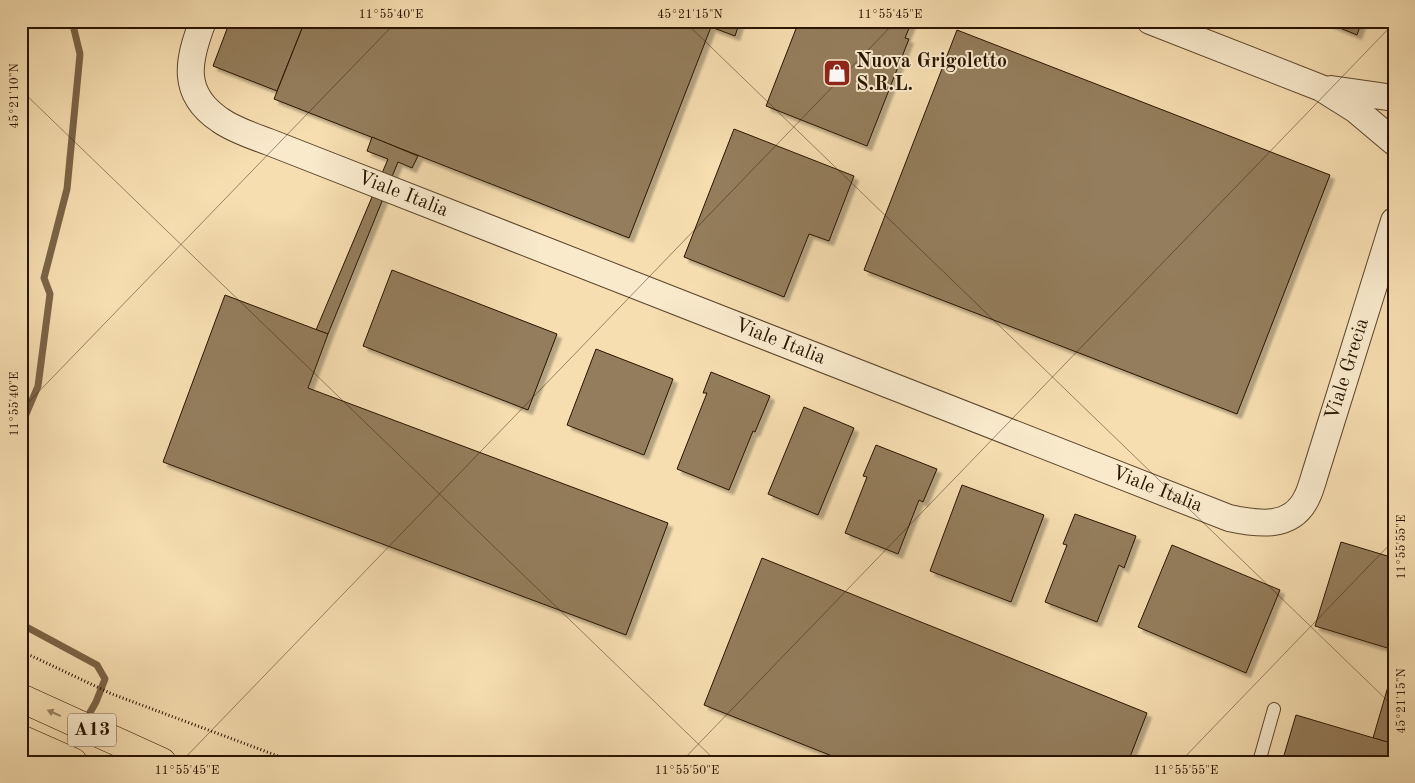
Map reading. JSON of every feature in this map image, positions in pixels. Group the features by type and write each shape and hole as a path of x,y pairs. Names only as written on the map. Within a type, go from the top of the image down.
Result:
{"highway":[{"name":"A13","path":"21,698 162,762"},
{"name":"A13","path":"21,739 73,762"}],"street":[{"name":"Viale Italia","path":"202,21 191,52 192,83 197,96 205,108 220,121 269,142 1229,518 1254,524 1278,522 1293,514"},
{"path":"1150,21 1321,88 1356,110 1394,141"},
{"path":"1321,88 1394,98"},
{"path":"1394,116 1391,131 1394,141"},
{"name":"Viale Grecia","path":"1293,514 1306,499 1316,471 1394,221"}],"lane":[{"path":"1259,762 1274,709"}],"path":[{"path":"21,651 112,694 294,762"}],"building":[{"path":"230,21 305,21 277,91 213,66"},
{"path":"305,21 740,21 735,36 711,27 629,238 274,99"},
{"name":"Nuova Grigoletto S.R.L.","path":"799,21 912,21 905,38 909,39 867,146 766,106"},
{"path":"1323,21 1362,21 1357,35"},
{"path":"957,30 1330,175 1237,414 864,270"},
{"path":"734,129 854,176 829,241 809,234 784,297 684,257"},
{"path":"372,137 418,156 412,168 398,162 328,334 316,330 388,159 367,151"},
{"path":"392,270 557,334 528,410 363,346"},
{"path":"225,295 328,334 308,388 668,523 626,635 163,462"},
{"path":"596,349 673,379 644,455 567,425"},
{"path":"711,372 770,396 755,432 753,431 729,490 677,469 707,393 703,393"},
{"path":"804,407 854,428 818,515 768,494"},
{"path":"876,445 937,469 923,502 919,500 898,554 845,533 867,477 863,476"},
{"path":"962,485 1044,515 1011,602 930,571"},
{"path":"1075,514 1136,536 1124,568 1119,565 1097,622 1045,602 1067,545 1063,544"},
{"path":"1341,542 1394,558 1394,650 1315,626"},
{"path":"1172,545 1280,590 1246,673 1138,627"},
{"path":"762,558 1147,713 1128,762 847,762 704,705"},
{"path":"1394,666 1394,744 1373,738"},
{"path":"1296,715 1394,744 1394,762 1282,762"}],"waterway":[{"path":"21,426 38,386 50,294 44,278 67,189 80,54 72,21"},
{"path":"21,624 97,665 105,679 88,716"}],"place":[{"name":"Nuova Grigoletto S.R.L.","path":"837,73"}]}
